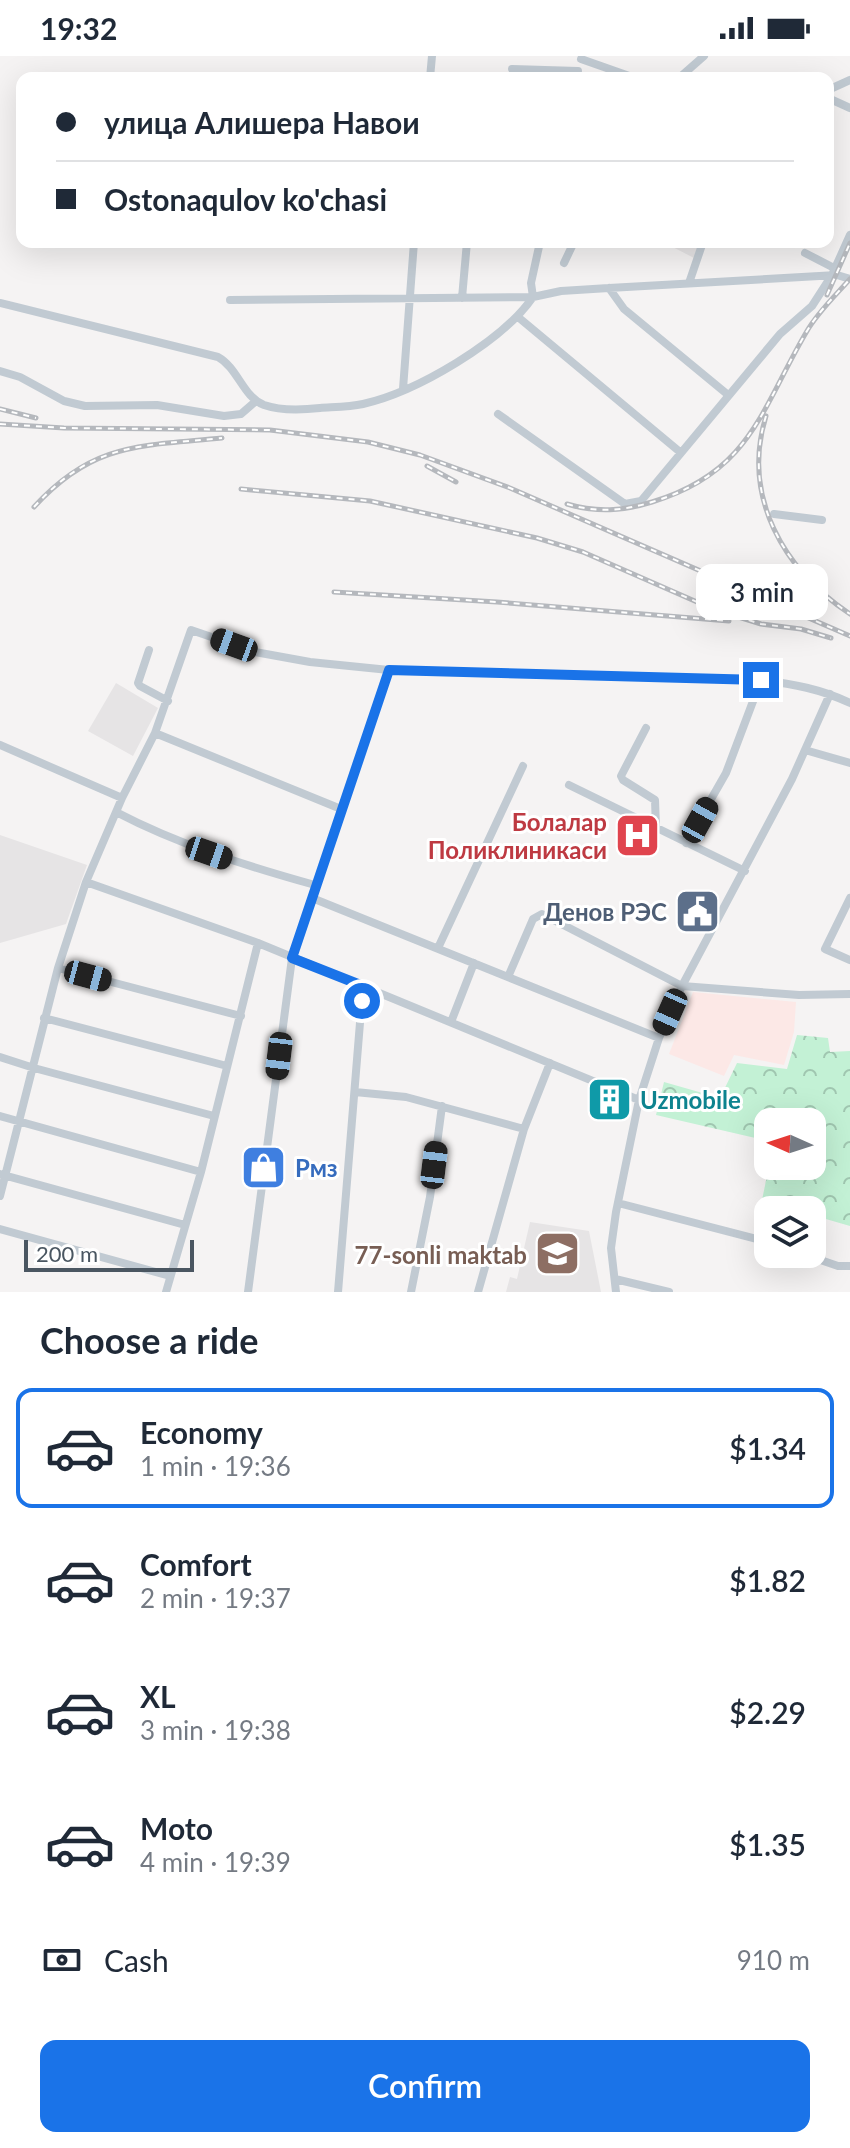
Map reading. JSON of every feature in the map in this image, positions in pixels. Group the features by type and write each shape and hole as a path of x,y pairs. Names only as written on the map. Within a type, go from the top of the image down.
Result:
{"street":[{"path":"686,72 704,56"},
{"path":"581,57 620,72"},
{"path":"512,69 551,72"},
{"path":"498,414 625,504 641,501 727,394 780,334 807,313 834,272 850,235"},
{"path":"403,389 413,248"},
{"path":"462,298 466,248"},
{"path":"0,303 218,357 228,363 256,401 280,409 362,404 447,369 518,317 533,297 531,283 539,248"},
{"path":"564,263 571,248"},
{"path":"689,283 701,248"},
{"path":"805,253 850,279"},
{"path":"230,300 533,297 561,291 834,272"},
{"path":"609,288 617,302 632,316 727,394"},
{"path":"518,317 680,452"},
{"path":"0,371 20,377 64,401 85,406 157,405 224,416 241,414 256,401"},
{"path":"774,514 822,520"},
{"path":"0,1196 44,1018 86,882 122,798 155,733 191,630 255,652 310,662 389,670 761,680 796,684 850,703"},
{"path":"149,650 138,683 168,701"},
{"path":"248,1292 292,958 389,670"},
{"path":"686,843 726,773 761,680"},
{"path":"616,1292 611,1248 618,1203 639,1100 659,1038 682,986 745,871 830,694"},
{"path":"646,728 621,776 655,800 656,828"},
{"path":"155,733 341,809"},
{"path":"0,745 122,798"},
{"path":"805,750 850,763"},
{"path":"438,948 523,766"},
{"path":"569,785 745,871"},
{"path":"116,812 150,830 209,853 315,885"},
{"path":"86,882 258,943 639,1100"},
{"path":"312,898 659,1038"},
{"path":"850,898 825,950 850,960"},
{"path":"508,977 533,919 542,914 682,986 799,995 850,994"},
{"path":"166,1292 201,1172 258,943"},
{"path":"451,1022 474,963"},
{"path":"58,968 241,1016"},
{"path":"338,1292 363,986"},
{"path":"44,1018 227,1066"},
{"path":"0,1057 214,1116"},
{"path":"478,1292 524,1129 550,1063"},
{"path":"355,1092 406,1097 524,1129"},
{"path":"411,1292 430,1197 442,1106"},
{"path":"0,1116 201,1172"},
{"path":"3,1175 185,1225"},
{"path":"618,1203 754,1238"},
{"path":"0,1229 170,1276"},
{"path":"826,1262 850,1266"},
{"path":"615,1279 669,1292"}],"shaded area":[{"path":"675,248 697,248 694,258"},
{"path":"116,683 158,708 133,756 88,731"},
{"path":"0,835 87,865 66,924 0,943"},
{"path":"693,992 796,1002 794,1032 784,1065 734,1055 724,1076 669,1054"},
{"name":"77-sonli maktab","path":"530,1222 589,1231 601,1292 506,1292 510,1277 517,1279"}],"green space":[{"path":"797,1035 828,1038 830,1052 850,1051 850,1226 826,1219 826,1196 763,1196 766,1180 826,1180 826,1108 754,1108 754,1138 656,1115 664,1082 720,1098 737,1063 787,1069"}],"railway":[{"path":"827,295 850,243"},
{"path":"567,504 599,510 631,507 685,489 712,474 749,434 811,324 850,279"},
{"path":"0,409 36,418"},
{"path":"766,416 760,446 759,475 764,503 774,529 806,576 850,614"},
{"path":"0,424 64,428 270,430 368,442 420,455 510,488 850,636"},
{"path":"34,507 77,470 98,459 142,446 222,438"},
{"path":"427,466 456,482"},
{"path":"241,489 370,501 537,538 583,552 713,609 761,624 801,629 831,638"},
{"path":"334,592 729,621"}],"place":[{"name":"Болалар Поликлиникаси","path":"638,835"},
{"name":"Денов РЭС","path":"698,911"},
{"name":"Uzmobile","path":"609,1099"},
{"name":"Рмз","path":"264,1167"},
{"name":"77-sonli maktab","path":"558,1254"}],"route":[{"path":"362,1001 363,986 292,958 389,670 761,680"}]}
